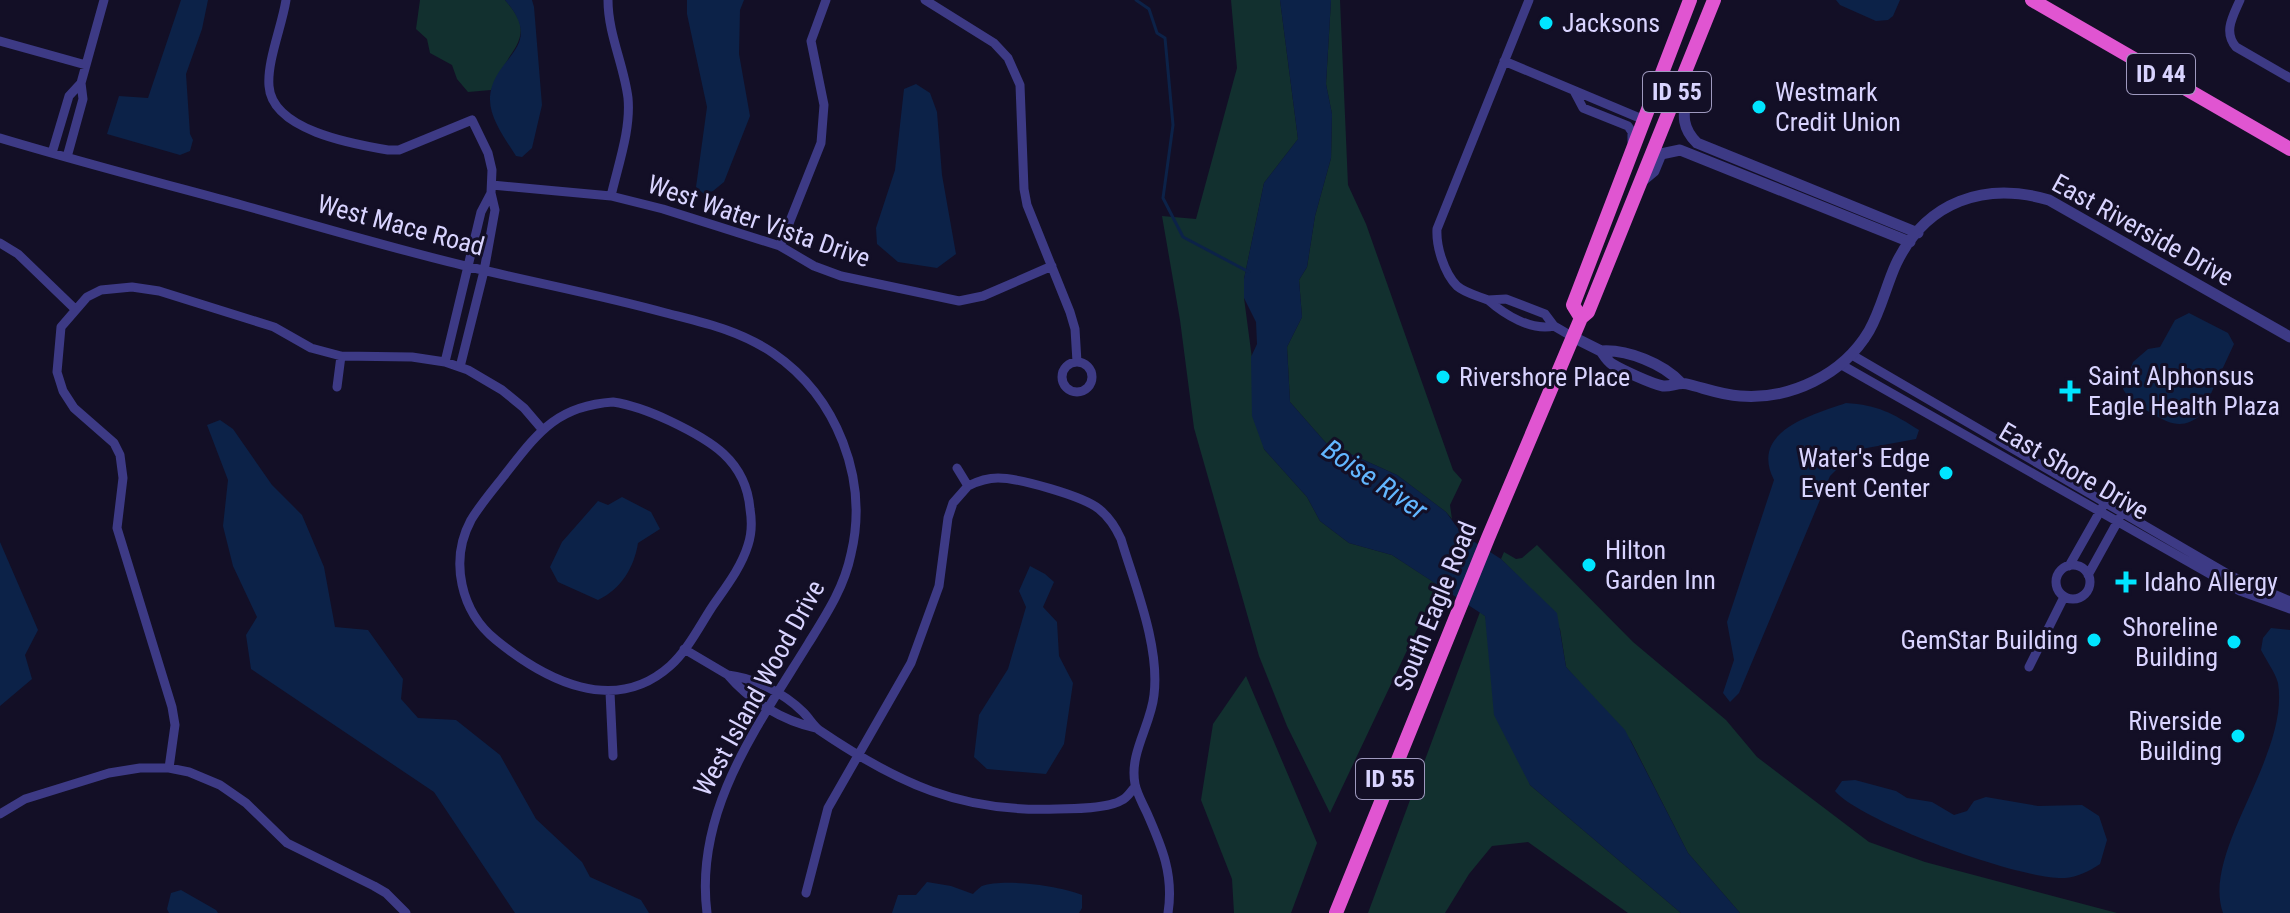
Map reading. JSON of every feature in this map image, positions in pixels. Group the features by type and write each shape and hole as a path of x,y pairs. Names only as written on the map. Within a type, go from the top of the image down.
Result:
{"highway":[{"name":"South Eagle Road","path":"1581,318 1573,305 1690,0"},
{"name":"South Eagle Road","path":"1336,913 1444,644 1581,318 1588,312 1714,0"},
{"name":"ID 44","path":"2032,0 2290,149"},
{"path":"1637,187 1639,157 1647,133 1642,119"}],"street":[{"path":"67,157 83,99 81,83 104,0"},
{"path":"286,0 269,88 274,103 284,117 300,127 388,150 399,150 472,120 488,153 495,210 484,271 460,367"},
{"path":"608,0 611,27 628,98 628,118 611,196"},
{"path":"780,246 821,143 824,105 811,41 826,0"},
{"path":"925,0 994,43 1008,58 1017,76 1027,205 1073,320 1077,362"},
{"path":"1529,0 1437,229 1436,243 1454,283 1488,300 1506,299 1545,314 1554,326 1573,337"},
{"path":"2240,0 2229,35 2236,47 2290,78"},
{"path":"0,41 86,65"},
{"path":"1504,61 1642,119"},
{"path":"1686,72 1688,86 1683,121 1697,143 1914,238"},
{"path":"52,153 69,96 81,83"},
{"path":"1574,91 1583,108 1628,126 1632,132 1633,146"},
{"name":"West Mace Road","path":"0,138 468,267 635,304 737,332 786,363"},
{"path":"1637,187 1654,171 1661,154 1680,150 1914,238"},
{"path":"445,362 481,212 491,189"},
{"name":"West Water Vista Drive","path":"491,189 611,196 780,246 827,271 959,301 983,296 1052,266"},
{"name":"East Riverside Drive","path":"1573,337 1601,351 1615,350 1671,371 1681,383 1738,396 1769,395 1808,384 1852,355 1870,330 1896,264 1937,213 1973,196 2010,191 2031,194 2065,207 2290,337"},
{"path":"0,243 18,254 75,309"},
{"path":"169,768 175,725 172,707 117,528 123,478 120,455 107,437 74,408 63,391 57,372 61,327 87,297 101,290 132,287 159,291 274,327 311,348 341,356 412,357 445,362 492,383 513,398 542,429"},
{"path":"457,312 473,316"},
{"name":"East Shore Drive","path":"1852,355 2240,591 2290,609"},
{"path":"337,387 341,356"},
{"name":"West Island Wood Drive","path":"707,913 705,864 716,811 732,773 840,589 852,551 856,511 850,462 839,431 816,394 786,363"},
{"name":"East Shore Drive","path":"1840,364 2102,507"},
{"path":"593,403 628,404 641,408 711,442 739,471 749,497 752,523 749,544 741,563 684,649 671,665 633,688 610,692 587,691 566,684 499,643 475,618 462,587 461,551 471,521 542,429 574,408 593,403"},
{"path":"957,468 968,486"},
{"path":"806,893 828,808 911,663 939,586 953,503 968,486 983,479 1001,478 1076,496 1102,511 1114,524 1126,554 1155,668 1149,720 1135,759 1135,787 1166,859 1171,894 1168,913"},
{"path":"2102,507 2069,566 2061,571 2056,580 2058,590 2064,597 2075,599 2084,594 2089,585 2088,575 2120,518"},
{"name":"East Shore Drive","path":"2120,518 2244,583 2290,601"},
{"path":"2069,566 2080,568 2088,575"},
{"path":"2029,667 2064,597"},
{"path":"684,649 728,675 741,690 794,723 816,728 911,784 932,793 996,807 1049,809 1121,801 1135,787"},
{"path":"728,675 747,677 777,694 802,711 816,728"},
{"path":"610,692 613,756"},
{"path":"0,814 25,799 109,773 140,768 189,772 220,785 246,803 287,843 374,886 406,913"}],"green space":[{"path":"420,0 505,0 519,21 519,41 491,90 468,92 457,79 452,65 430,53 427,39 416,29"},
{"path":"1231,0 1280,0 1298,139 1264,183 1244,279 1264,449 1307,497 1320,521 1349,543 1392,555 1438,585 1330,813 1287,726 1259,656 1194,428 1162,216 1196,219 1237,68"},
{"path":"1331,0 1340,0 1348,185 1366,224 1453,470 1462,480 1450,505 1452,519 1397,475 1326,443 1290,402 1287,347 1302,317 1299,280 1307,267 1315,216 1331,158 1332,114 1326,84"},
{"path":"1537,545 1633,642 1726,720 1757,757 1869,842 1925,862 2117,913 1740,913 1688,853 1631,741 1566,667 1560,629 1501,559 1504,552 1516,559 1522,558"},
{"path":"1480,612 1485,616 1530,785 1681,913 1628,913 1528,842 1492,846 1469,874 1445,913 1368,913"},
{"path":"1246,676 1317,843 1291,913 1234,913 1232,879 1201,800 1213,724"}],"water":[{"path":"181,0 208,0 202,29 186,74 193,140 190,151 180,155 107,134 119,96 148,98"},
{"path":"505,0 532,0 534,7 542,105 532,148 522,157 516,156 496,122 490,100 492,85 514,52 521,31 517,17"},
{"path":"687,0 744,0 740,10 739,54 750,116 724,182 704,194 696,187 707,107 687,14"},
{"name":"Boise River","path":"1280,0 1331,0 1326,84 1332,114 1331,158 1315,216 1307,267 1299,280 1302,317 1287,347 1290,402 1326,443 1397,475 1446,512 1462,534 1501,559 1557,613 1566,667 1625,730 1688,853 1740,913 1681,913 1530,785 1494,715 1485,616 1392,555 1349,543 1320,521 1307,497 1264,449 1252,416 1251,357 1257,344 1256,322 1244,298 1244,279 1264,183 1298,139"},
{"path":"1836,0 1900,0 1893,16 1888,20 1876,21 1840,5"},
{"path":"916,84 930,93 937,112 942,175 956,254 937,268 898,262 877,244 876,228 895,170 904,89"},
{"path":"2189,313 2228,333 2234,344 2201,415 2177,424 2140,407 2123,389 2133,362 2148,349 2160,347 2175,320"},
{"path":"1846,403 1876,408 1892,415 1919,430 1916,439 1856,450 1830,476 1739,693 1730,702 1723,693 1734,660 1727,622 1774,480 1769,463 1770,449 1777,437 1788,428"},
{"path":"220,420 233,429 272,485 302,515 324,567 335,627 368,630 403,679 401,699 418,718 456,720 500,755 536,819 582,862 590,877 641,900 649,913 515,913 434,792 251,669 246,635 257,617 233,566 223,526 228,480 207,425"},
{"path":"622,497 651,512 660,529 638,543 625,577 598,600 558,582 550,567 562,542 598,501 608,505"},
{"path":"0,542 38,630 25,655 32,679 0,706"},
{"path":"1030,566 1054,582 1043,607 1057,622 1059,656 1073,683 1064,744 1046,774 987,769 974,757 979,715 1008,669 1026,607 1019,591"},
{"path":"2271,628 2290,630 2290,913 2223,913 2220,888 2224,861 2260,772 2278,712 2278,683 2261,650 2263,638"},
{"path":"1855,780 1896,791 1907,798 1932,802 1954,815 1967,811 1974,801 1986,797 2038,806 2082,805 2099,816 2107,840 2100,864 2079,875 2065,878 2015,870 1908,833 1851,804 1835,791 1842,781"},
{"path":"927,882 973,894 982,886 992,884 1047,886 1082,895 1082,908 1079,913 892,913 898,895 916,895"},
{"path":"181,890 218,913 169,913 171,893"}],"waterway":[{"path":"1136,0 1149,9 1157,33 1165,38 1173,125 1163,198 1183,237 1249,272"}],"place":[{"name":"Jacksons","path":"1546,23"},
{"name":"Westmark Credit Union","path":"1759,107"},
{"name":"Rivershore Place","path":"1443,377"},
{"name":"Saint Alphonsus Eagle Health Plaza","path":"2070,391"},
{"name":"Water's Edge Event Center","path":"1946,473"},
{"name":"Hilton Garden Inn","path":"1589,565"},
{"name":"Idaho Allergy","path":"2126,582"},
{"name":"GemStar Building","path":"2094,640"},
{"name":"Shoreline Building","path":"2234,642"},
{"name":"Riverside Building","path":"2238,736"}]}
